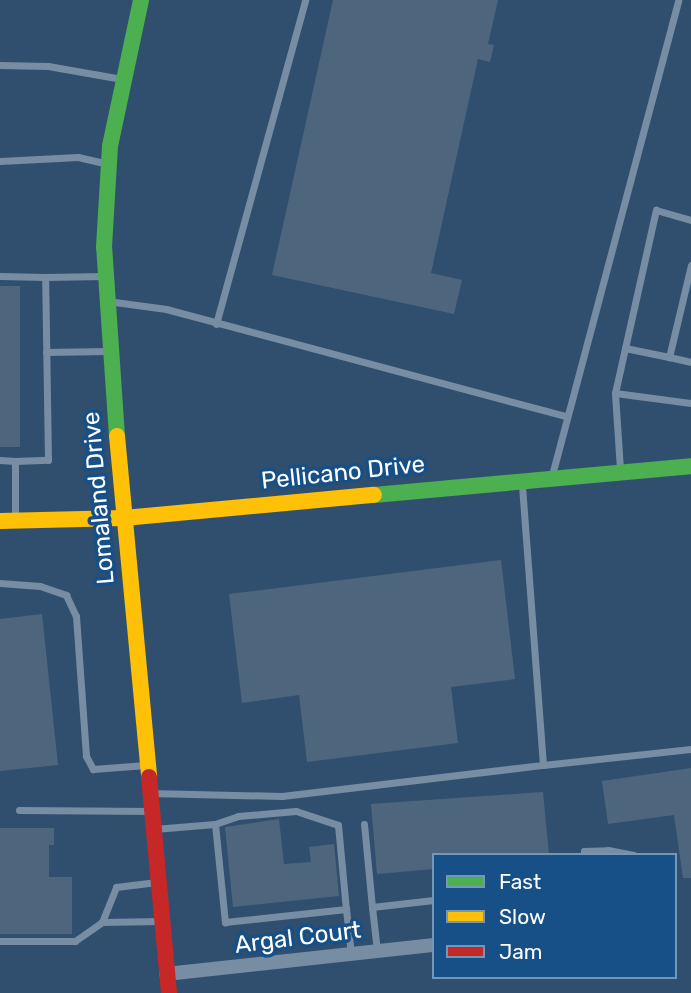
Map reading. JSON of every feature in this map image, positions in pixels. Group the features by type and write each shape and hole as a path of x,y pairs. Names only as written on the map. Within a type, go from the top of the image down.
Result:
{"street":[{"name":"Lomaland Drive","path":"141,0 122,79 108,164 105,276 109,351 151,811 155,882 169,993"},
{"name":"Pellicano Drive","path":"7,522 124,518 620,469 690,470"},
{"name":"Argal Court","path":"166,974 432,945"}],"lane":[{"path":"216,324 305,0"},
{"path":"552,475 564,416 678,0"},
{"path":"0,65 48,66 122,79"},
{"path":"0,161 78,158 108,164"},
{"path":"620,469 615,393 656,210 691,220"},
{"path":"668,357 691,265"},
{"path":"0,276 105,276"},
{"path":"0,460 48,460 45,277"},
{"path":"106,301 166,309 564,416"},
{"path":"625,348 691,362"},
{"path":"46,352 109,351"},
{"path":"615,393 691,403"},
{"path":"7,522 15,461"},
{"path":"522,478 543,765"},
{"path":"0,583 40,586 66,595 76,616 86,756 93,769 146,765"},
{"path":"149,793 282,796 691,748"},
{"path":"19,810 151,811"},
{"path":"152,829 215,824 238,816 296,811 338,825 351,956"},
{"path":"215,824 225,922 346,909"},
{"path":"364,824 377,952"},
{"path":"584,853 608,850 624,853"},
{"path":"0,941 75,941 102,922 116,887 155,882"},
{"path":"372,907 432,900"},
{"path":"102,922 161,921"}],"building":[{"path":"333,0 498,0 488,44 494,45 490,62 478,59 431,273 462,280 454,314 272,275"},
{"path":"0,286 20,286 20,447 0,447"},
{"path":"501,560 515,679 451,687 458,743 307,762 299,695 242,703 229,594"},
{"path":"42,614 58,765 0,771 0,619"},
{"path":"691,768 691,878 683,878 674,815 608,824 602,781"},
{"path":"543,792 549,853 432,853 432,869 377,874 371,804"},
{"path":"279,819 284,864 311,862 309,847 334,844 339,896 233,907 225,827"},
{"path":"0,828 54,828 54,845 49,845 49,877 72,877 72,934 0,934"}],"traffic: fast":[{"path":"117,436 104,247 110,146 141,0"},
{"path":"374,495 691,466"}],"traffic: slow":[{"path":"117,436 149,777"},
{"path":"0,521 124,518 374,495"}],"traffic: jam":[{"path":"149,777 169,993"}]}
